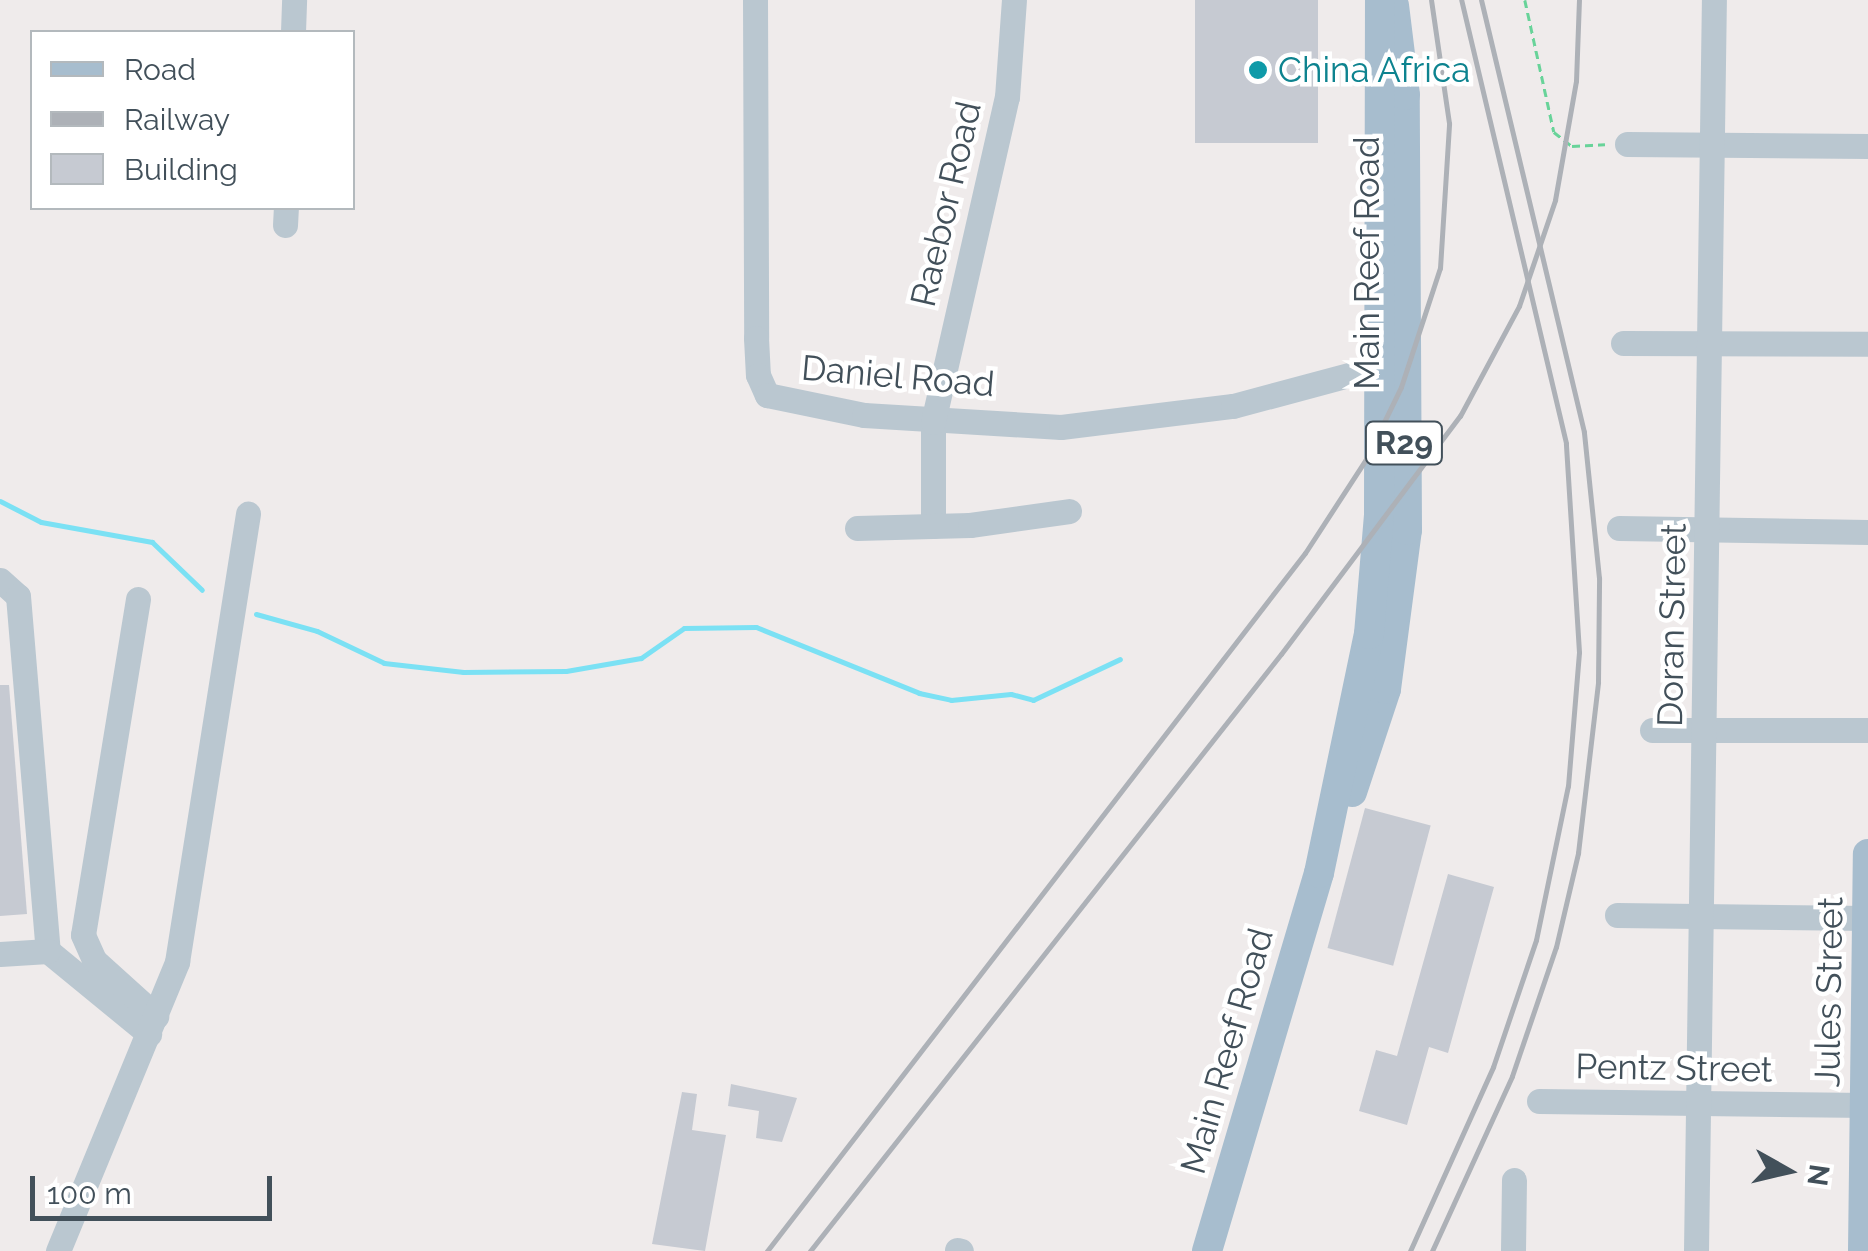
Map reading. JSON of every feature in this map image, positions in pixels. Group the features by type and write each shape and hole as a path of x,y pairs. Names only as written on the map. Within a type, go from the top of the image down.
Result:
{"main road":[{"name":"Main Reef Road","path":"1208,1251 1319,873 1369,634 1391,460 1380,0"},
{"name":"Main Reef Road","path":"1391,363 1405,95 1392,0"},
{"name":"Jules Street","path":"1863,1251 1868,854"}],"street":[{"path":"292,30 294,0"},
{"name":"Daniel Road","path":"755,0 758,374 767,395 819,408 934,422 1078,426 1233,406 1391,363"},
{"name":"Raebor Road","path":"934,526 934,422 1007,97 1014,0"},
{"name":"Doran Street","path":"1696,1251 1713,343 1714,0"},
{"path":"1626,144 1868,146"},
{"path":"1623,343 1868,344"},
{"path":"857,528 934,526 1069,510"},
{"path":"58,1251 178,962 248,514"},
{"path":"1619,528 1868,532"},
{"path":"0,580 18,596 48,951"},
{"path":"138,598 84,934 94,960 152,1025"},
{"path":"1652,730 1868,730"},
{"path":"1618,914 1868,918"},
{"path":"0,954 48,951 152,1025"},
{"name":"Pentz Street","path":"1539,1101 1866,1105"},
{"path":"1513,1251 1514,1180"}],"path":[{"path":"1525,0 1545,100 1561,143 1626,144"}],"building":[{"name":"China Africa","path":"1195,0 1318,0 1318,143 1195,143"},
{"path":"0,685 9,685 27,914 0,916"},
{"path":"1365,808 1431,826 1393,966 1327,948"},
{"path":"1448,874 1494,887 1448,1053 1429,1047 1407,1125 1359,1111 1376,1050 1397,1056"},
{"path":"731,1084 797,1098 782,1142 756,1138 759,1111 728,1106"},
{"path":"682,1092 697,1094 692,1130 726,1135 705,1251 652,1244"}],"waterway":[{"path":"0,501 41,522 152,542 202,590"},
{"path":"256,614 317,631 384,663 463,672 566,671 641,658 684,628 756,627 919,693 951,700 1011,694 1033,700 1120,659"}],"railway":[{"path":"767,1251 1305,553 1366,459 1401,387 1440,268 1449,123 1431,0"},
{"path":"1410,1251 1493,1067 1536,940 1568,786 1579,652 1566,443 1461,0"},
{"path":"1432,1251 1512,1076 1556,947 1578,853 1598,682 1599,578 1584,432 1481,0"},
{"path":"810,1251 1281,654 1460,416 1519,306 1555,200 1576,81 1579,0"}],"place":[{"name":"China Africa","path":"1258,70"}]}
